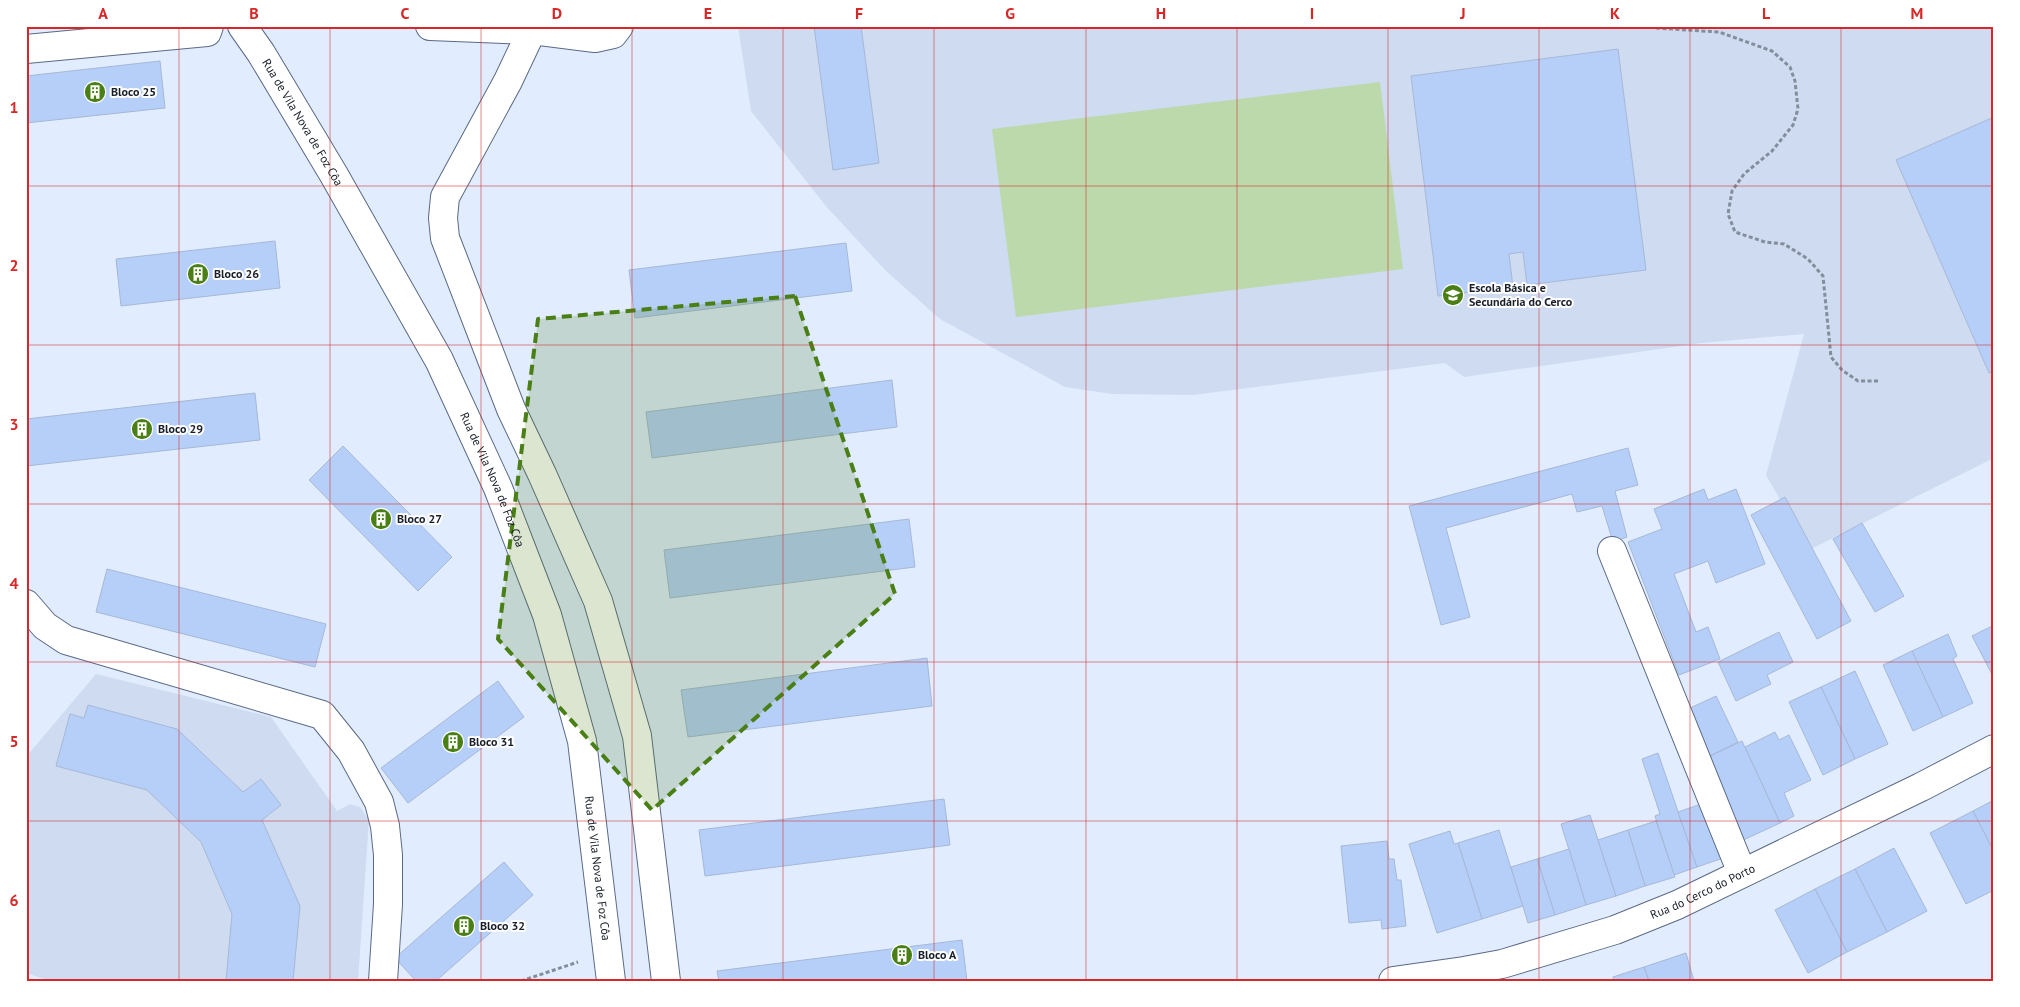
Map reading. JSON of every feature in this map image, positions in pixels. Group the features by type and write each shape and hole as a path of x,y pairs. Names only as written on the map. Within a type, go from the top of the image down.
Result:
{"street":[{"path":"26,49 207,32 209,26"},
{"name":"Rua de Vila Nova de Foz Côa","path":"242,26 261,52 334,175 439,360 498,488 547,615 582,741 611,981"},
{"path":"430,26 533,28 595,38 612,34 619,26"},
{"path":"533,28 508,81 445,197 443,218 445,238 511,409 598,601 636,736 666,981"},
{"path":"1612,552 1742,873"},
{"path":"26,604 45,626 66,640 322,714 351,751 378,802 385,826 388,855 388,904 384,981"},
{"name":"Rua do Cerco do Porto","path":"1393,981 1502,964 1615,930 1677,905 1921,787 1994,749"}],"path":[{"path":"1656,28 1719,32 1772,51 1790,67 1795,81 1798,109 1793,125 1772,151 1744,174 1732,191 1728,214 1735,232 1765,242 1784,244 1808,259 1823,276 1831,357 1842,370 1858,381 1879,381"},
{"path":"522,981 580,962"}],"highlighted area":[{"path":"795,296 895,594 652,810 498,639 538,319"}],"shaded area":[{"name":"Escola Básica e Secundária do Cerco","path":"738,26 1994,26 1994,458 1809,550 1766,475 1804,334 1701,343 1464,377 1445,363 1193,395 1112,394 1065,387 940,319 885,270 825,205 751,111"},
{"path":"96,674 271,717 337,811 350,804 360,807 369,820 358,981 51,981 26,973 26,757"}],"green space":[{"path":"1380,82 1403,269 1016,317 992,129"}],"building":[{"path":"814,26 861,26 879,163 833,170"},
{"path":"1618,49 1646,270 1527,285 1523,252 1509,254 1513,287 1438,296 1411,76"},
{"name":"Bloco 25","path":"160,61 165,108 26,123 26,76"},
{"path":"1994,117 1994,371 1989,373 1896,160"},
{"name":"Bloco 26","path":"275,241 280,288 121,306 116,259"},
{"path":"846,243 852,291 635,318 629,270"},
{"path":"892,380 897,427 652,458 646,412"},
{"name":"Bloco 29","path":"255,393 260,440 26,466 26,419"},
{"name":"Bloco 27","path":"343,446 452,557 418,591 309,480"},
{"path":"1628,448 1638,485 1615,491 1627,537 1613,542 1602,506 1577,512 1572,494 1446,528 1470,617 1441,625 1409,506"},
{"path":"1704,489 1708,500 1736,489 1765,564 1716,583 1708,561 1674,574 1696,632 1708,627 1720,659 1679,675 1628,542 1662,529 1654,509"},
{"path":"1785,497 1851,621 1817,639 1751,515"},
{"path":"909,519 915,567 670,598 664,550"},
{"path":"1862,523 1904,596 1875,612 1833,539"},
{"path":"107,569 326,624 315,667 96,612"},
{"path":"1994,625 1994,678 1972,636"},
{"path":"1779,632 1793,662 1767,675 1771,684 1736,701 1718,662"},
{"path":"1948,634 1957,656 1953,659 1973,703 1943,717 1912,651"},
{"path":"1912,651 1943,717 1913,731 1883,665"},
{"path":"927,658 932,706 688,737 681,690"},
{"path":"1855,671 1888,744 1855,759 1821,687"},
{"name":"Bloco 31","path":"498,681 524,717 408,803 381,768"},
{"path":"1821,687 1855,759 1823,775 1789,702"},
{"path":"1716,696 1738,742 1706,758 1686,710"},
{"path":"88,705 177,729 243,792 261,779 281,805 262,820 300,906 293,981 226,981 232,914 201,842 147,790 56,766 70,714 84,718"},
{"path":"1775,732 1779,740 1789,735 1811,780 1784,793 1794,816 1780,823 1745,747"},
{"path":"1742,741 1780,823 1739,842 1706,758"},
{"path":"1658,753 1697,867 1674,875 1655,816 1660,814 1642,759"},
{"path":"944,799 950,845 705,876 699,830"},
{"path":"1994,800 1994,852 1973,811"},
{"path":"1707,802 1726,857 1697,867 1678,812"},
{"path":"1973,811 1994,852 1994,890 1966,904 1930,833"},
{"path":"1590,815 1616,896 1586,905 1561,824"},
{"path":"1656,821 1675,877 1645,886 1628,830"},
{"path":"1499,830 1523,906 1482,919 1458,843"},
{"path":"1628,830 1645,886 1616,896 1598,840"},
{"path":"1450,831 1454,844 1458,843 1482,919 1437,933 1409,844"},
{"path":"1387,841 1389,859 1394,859 1397,880 1401,880 1406,926 1382,929 1381,920 1349,923 1341,846"},
{"path":"1894,848 1927,911 1887,932 1855,869"},
{"path":"1569,849 1586,905 1555,915 1537,859"},
{"path":"1537,859 1555,915 1528,923 1511,867"},
{"name":"Bloco 32","path":"504,862 533,895 436,981 416,981 395,958"},
{"path":"1855,869 1887,932 1847,952 1815,889"},
{"path":"1815,889 1847,952 1808,973 1775,910"},
{"name":"Bloco A","path":"962,940 967,981 719,981 717,971"},
{"path":"1686,953 1694,981 1649,981 1644,967"},
{"path":"1644,967 1649,981 1614,981 1613,977"}],"place":[{"name":"Bloco 25","path":"95,92"},
{"name":"Bloco 26","path":"198,274"},
{"name":"Escola Básica e Secundária do Cerco","path":"1453,295"},
{"name":"Bloco 29","path":"142,429"},
{"name":"Bloco 27","path":"381,519"},
{"name":"Bloco 31","path":"453,742"},
{"name":"Bloco 32","path":"464,926"},
{"name":"Bloco A","path":"902,955"}]}
